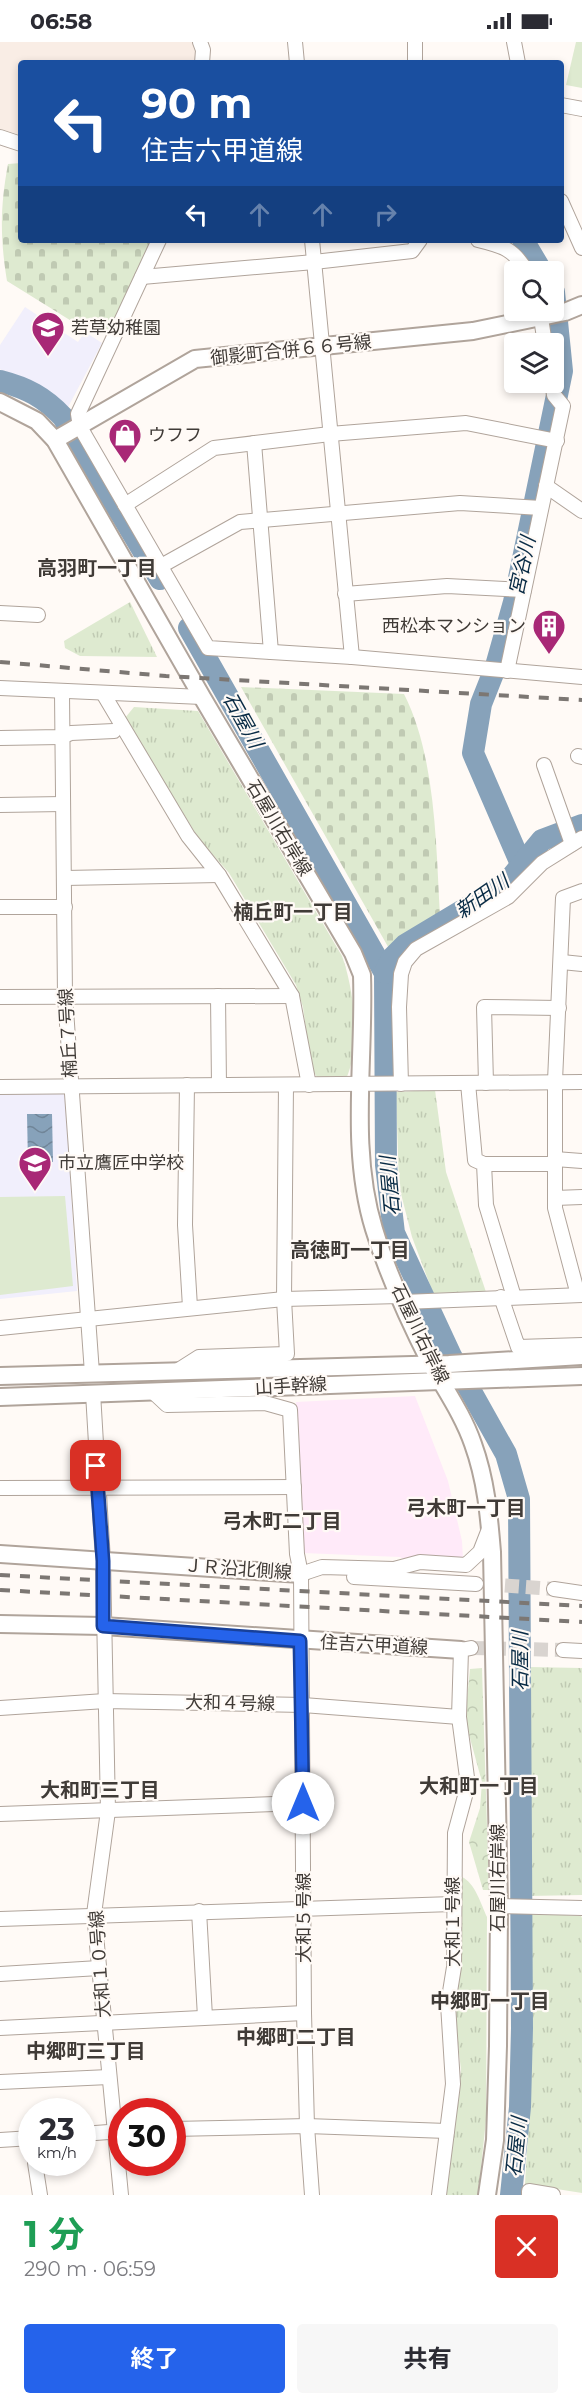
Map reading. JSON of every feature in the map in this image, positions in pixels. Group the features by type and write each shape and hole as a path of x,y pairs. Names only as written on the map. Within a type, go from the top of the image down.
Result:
{"street":[{"path":"200,42 203,50 202,60"},
{"path":"295,42 297,60"},
{"path":"415,42 415,60"},
{"path":"514,42 517,60"},
{"path":"564,106 582,109"},
{"path":"0,137 18,143"},
{"path":"564,208 582,248"},
{"path":"158,243 78,414 80,427 208,648 352,657 582,677"},
{"path":"312,243 336,514 352,657"},
{"path":"142,277 412,251 418,243"},
{"path":"490,243 518,255 521,261"},
{"name":"御影町合併６６号線","path":"564,312 582,305"},
{"name":"御影町合併６６号線","path":"55,440 195,360 472,331 517,321"},
{"path":"502,670 557,441 556,394"},
{"name":"石屋川右岸線","path":"0,402 37,421 55,440 202,697 353,953 362,975 369,1084 361,1164 367,1200 375,1230 406,1300 444,1372 473,1444 488,1496 506,1906 497,2102 487,2195"},
{"path":"125,505 214,448 330,434 466,423 557,441"},
{"path":"254,443 272,652"},
{"path":"546,486 582,511"},
{"path":"161,566 240,522 460,503 541,508"},
{"path":"345,594 447,586 523,590"},
{"path":"0,613 38,615"},
{"path":"0,688 104,695 202,697"},
{"name":"楠丘７号線","path":"62,693 65,996 92,1373"},
{"path":"104,695 188,836 219,875 292,996 309,1085"},
{"path":"0,738 61,737 71,733 114,731"},
{"path":"398,1084 401,974 405,962 416,949 508,897 572,837 544,765"},
{"path":"0,805 63,804"},
{"path":"65,878 219,875"},
{"path":"0,1328 284,1299 406,1300 580,1295 555,1208 555,1081 560,1008 563,898 582,891"},
{"path":"0,907 65,907"},
{"path":"562,962 582,964"},
{"path":"218,996 219,1085"},
{"path":"0,997 292,996"},
{"path":"486,1083 484,1007 560,1008"},
{"path":"0,1087 582,1082"},
{"path":"468,1083 475,1160 484,1164 582,1161"},
{"path":"177,1371 199,1357 287,1354 284,1299 286,1085"},
{"path":"187,1086 185,1226 190,1307"},
{"path":"484,1164 486,1205 518,1347 582,1345"},
{"path":"555,1198 582,1197"},
{"path":"567,1254 582,1254"},
{"name":"山手幹線","path":"0,1397 153,1392 444,1372 582,1356"},
{"name":"山手幹線","path":"0,1376 177,1371 444,1372 582,1376"},
{"name":"大和５号線","path":"153,1392 166,1405 265,1402 290,1410 297,1554 301,1574 304,2013 307,2126 312,2195"},
{"name":"大和１０号線","path":"93,1393 103,1561 108,1811 94,1914 112,2098"},
{"path":"0,1488 294,1488"},
{"path":"301,1574 322,1567 394,1569 420,1562 466,1565 480,1552 490,1525"},
{"name":"ＪＲ沿北側線","path":"0,1554 476,1584"},
{"path":"555,1589 582,1593"},
{"name":"住吉六甲道線","path":"0,1624 103,1626 300,1641 466,1649"},
{"name":"大和１号線","path":"439,2195 453,2084 448,2004 454,1967 455,1833 468,1785 459,1717 466,1649"},
{"path":"563,1650 582,1651"},
{"name":"大和４号線","path":"0,1708 105,1701 303,1704 459,1717"},
{"path":"0,1814 303,1803"},
{"path":"0,1919 94,1914 453,1904"},
{"path":"506,1906 582,1908"},
{"path":"199,1911 205,2018"},
{"path":"0,1974 99,1968"},
{"path":"0,2028 304,2013"},
{"path":"0,2082 109,2077"},
{"path":"186,2130 307,2126 447,2131"},
{"path":"0,2140 18,2140"},
{"path":"37,2176 40,2195"},
{"name":"大和１０号線","path":"120,2176 121,2195"},
{"path":"529,2193 553,2195"}],"shaded area":[{"path":"0,42 193,42 197,53 196,60 18,60 18,134 0,129"},
{"name":"若草幼稚園","path":"25,307 78,342 85,332 102,343 66,411 49,393 36,385 7,375 0,369 0,345"},
{"name":"市立鷹匠中学校","path":"0,1093 65,1093 77,1291 0,1299"},
{"path":"415,1396 448,1481 462,1541 463,1559 406,1560 400,1557 303,1553 296,1402"}],"green space":[{"path":"576,42 582,42 582,88 566,85"},
{"path":"18,163 18,243 151,243 110,334 73,322 7,281 3,251 2,209 8,164"},
{"path":"130,602 157,657 80,656 65,648 64,641"},
{"path":"241,687 404,694 423,745 428,773 435,832 440,916 391,952"},
{"path":"134,707 198,711 342,956 350,984 354,1018 351,1066 346,1079 317,1077 311,1068 303,1007 296,985 229,873 199,839 125,718"},
{"path":"435,1090 446,1172 486,1292 433,1293 412,1237 399,1186 396,1092"},
{"path":"65,1196 73,1286 0,1295 0,1197"},
{"path":"529,1667 582,1668 582,1895 528,1896"},
{"path":"482,1668 489,1890 483,1890 469,1842 480,1808 482,1782 465,1720 470,1669"},
{"path":"462,1877 471,1884 487,1917 486,2120 478,2195 443,2195 461,2070 454,2008 460,1976 459,1881"},
{"path":"532,1913 581,1916 582,1918 582,2193 525,2184 530,2097"}],"water":[{"path":"27,1114 52,1114 53,1162 28,1163"}],"waterway":[{"name":"宮谷川","path":"525,243 535,261"},
{"name":"宮谷川","path":"521,864 473,753 481,704 496,666 514,602 562,371 557,321"},
{"name":"石屋川","path":"0,381 34,394 63,417 160,579"},
{"name":"石屋川","path":"189,628 385,973 386,1165 394,1233 451,1356 506,1454 519,1499 522,2028 520,2107 511,2195"},
{"name":"新田川","path":"385,973 392,958 405,945 505,885 542,840 582,825"}],"tunnel":[{"path":"484,1584 554,1589"},
{"path":"471,1648 563,1650"}],"railway":[{"path":"0,662 166,676 582,700"},
{"path":"0,1575 582,1606"},
{"path":"0,1590 582,1622"}],"place":[{"name":"若草幼稚園","path":"48,357"},
{"name":"ウフフ","path":"125,464"},
{"name":"西松本マンション","path":"549,655"},
{"name":"市立鷹匠中学校","path":"35,1192"}],"district":[{"name":"高羽町一丁目","path":"97,568"},
{"name":"楠丘町一丁目","path":"293,912"},
{"name":"高徳町一丁目","path":"350,1250"},
{"name":"弓木町一丁目","path":"466,1508"},
{"name":"弓木町二丁目","path":"282,1521"},
{"name":"大和町一丁目","path":"479,1786"},
{"name":"大和町三丁目","path":"100,1790"},
{"name":"中郷町一丁目","path":"490,2001"},
{"name":"中郷町二丁目","path":"296,2037"},
{"name":"中郷町三丁目","path":"86,2051"}],"route":[{"path":"96,1466 103,1561 103,1626 300,1641 303,1704 303,1803"}]}
